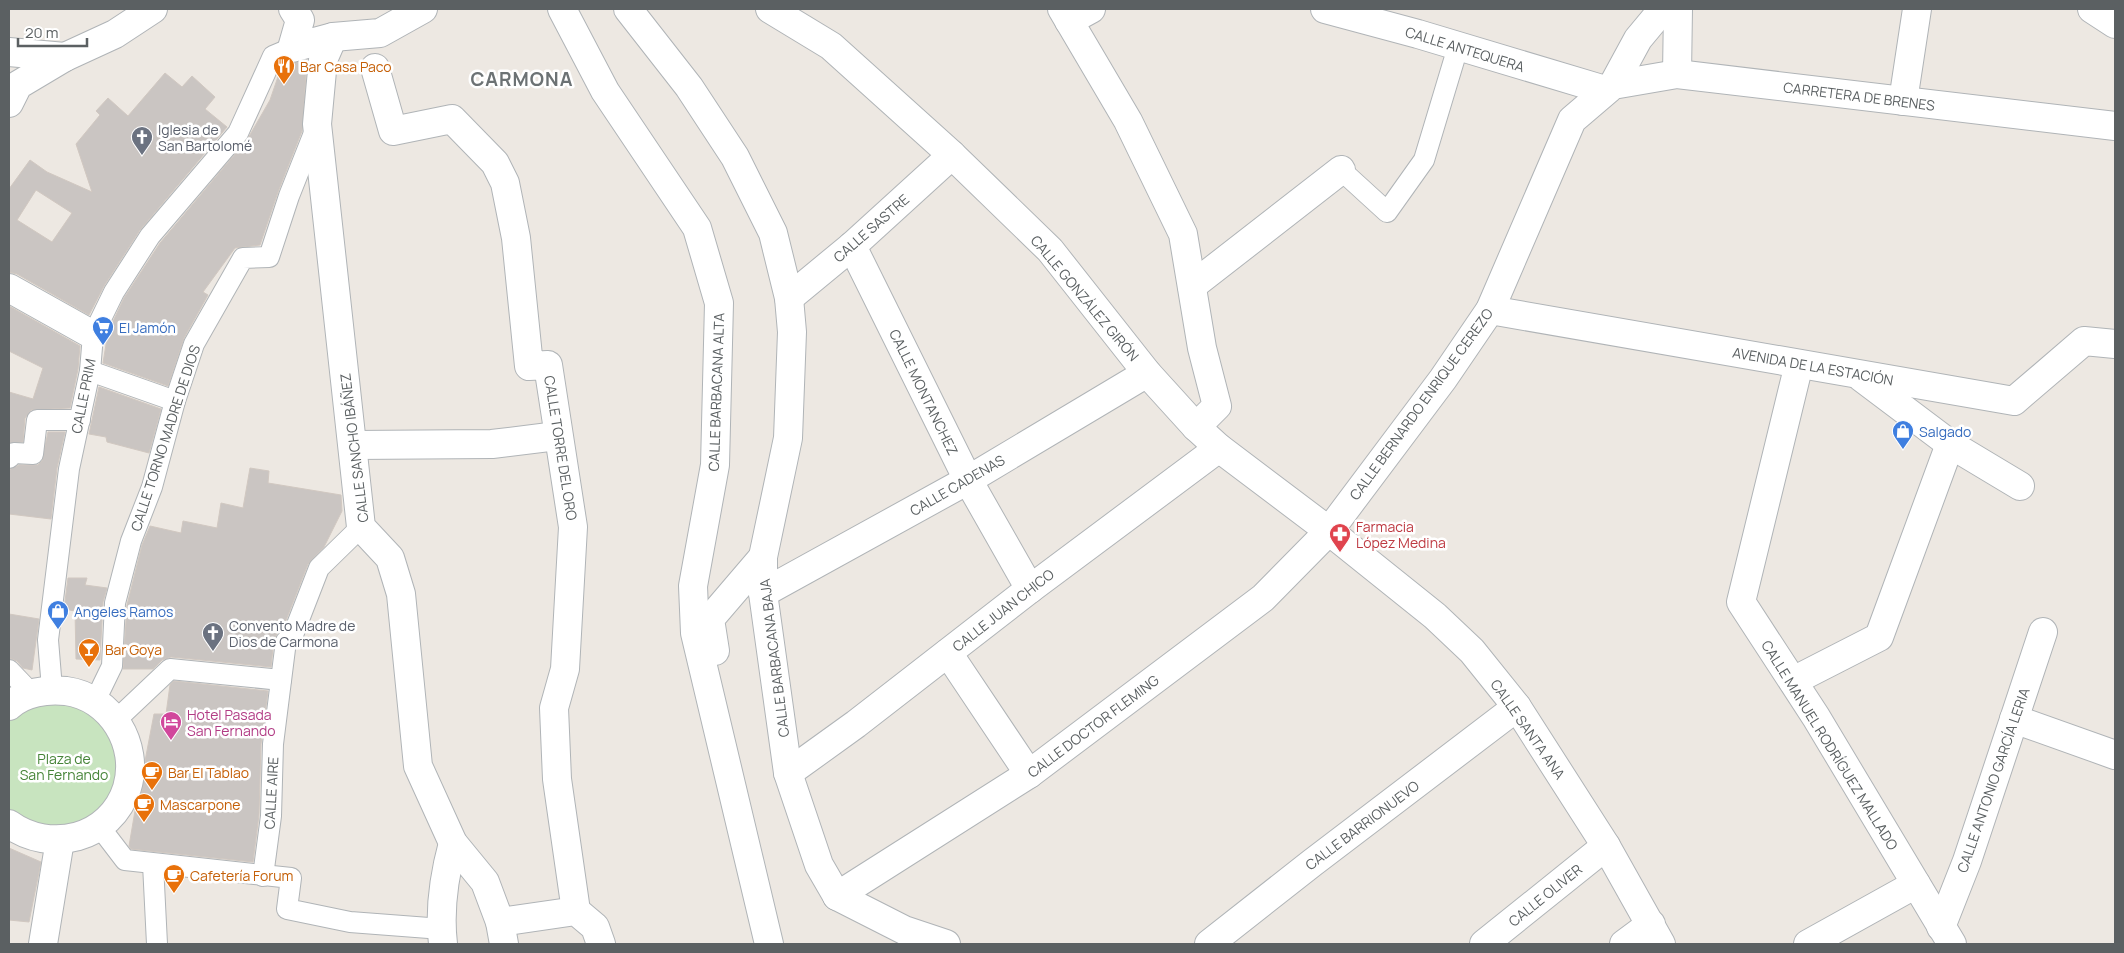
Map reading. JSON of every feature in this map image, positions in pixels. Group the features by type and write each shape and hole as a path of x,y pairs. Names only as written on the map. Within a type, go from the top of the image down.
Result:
{"street":[{"path":"9,103 18,86 65,58 115,34 153,9"},
{"path":"292,48 300,20 293,9"},
{"path":"292,48 333,37 380,32 423,9"},
{"name":"CALLE BARBACANA ALTA","path":"562,9 605,91 697,228 719,303 715,466 694,586 695,633 770,944"},
{"name":"CALLE BARBACANA BAJA","path":"628,9 688,87 734,157 773,233 789,298 792,332 788,438 763,557 763,593 788,773 820,865 837,896"},
{"name":"CALLE GONZÁLEZ GIRÓN","path":"770,9 831,46 952,155 1050,250 1147,373 1196,427 1219,448 1329,531"},
{"name":"CALLE ANTEQUERA","path":"1325,9 1608,88"},
{"path":"1393,9 1418,34"},
{"name":"CALLE BERNARDO ENRIQUE CEREZO","path":"1329,531 1437,387 1490,310 1572,120 1608,88 1638,39 1663,9"},
{"path":"1677,74 1678,9"},
{"path":"1903,101 1917,9"},
{"path":"2092,9 2115,24"},
{"path":"1074,13 1183,234 1202,348 1217,406 1196,427"},
{"name":"CALLE SANCHO IBÁÑEZ","path":"333,37 323,60 317,124 361,527 390,558 402,594 418,766 453,843 485,882 502,933"},
{"path":"1192,286 1342,170 1387,212 1424,160 1458,47"},
{"name":"CALLE PRIM","path":"31,696 48,640 69,469 90,371 93,334 114,292 150,236 238,132 273,56 292,48"},
{"path":"9,52 65,58"},
{"name":"CALLE TORRE DEL ORO","path":"375,68 393,130 452,119 495,163 505,183 516,238 529,366 548,365 557,436 573,527 565,669 554,708 557,779 576,911"},
{"name":"CARRETERA DE BRENES","path":"1608,88 1677,74 2115,126"},
{"name":"CALLE TORNO MADRE DE DIOS","path":"95,701 112,666 115,603 131,541 152,487 175,401 194,344 243,258 269,256 289,196 317,124"},
{"name":"CALLE SASTRE","path":"789,298 852,246 952,155"},
{"name":"CALLE MONTANCHEZ","path":"852,246 968,480 1030,589"},
{"path":"9,288 93,334"},
{"name":"AVENIDA DE LA ESTACIÓN","path":"1490,310 2014,401 2084,341 2115,344"},
{"name":"CALLE MANUEL RODRÍGUEZ MALLADO","path":"1799,364 1740,602 1816,717 1946,936"},
{"path":"90,371 175,401"},
{"name":"CALLE CADENAS","path":"763,593 968,480 1147,373"},
{"path":"1857,374 1950,444 2020,486"},
{"path":"9,458 14,453 33,454 37,420 80,420"},
{"path":"353,445 492,444 557,436"},
{"path":"1793,681 1879,637 1950,444"},
{"name":"CALLE JUAN CHICO","path":"788,773 856,724 1030,589 1219,448"},
{"name":"CALLE AIRE","path":"263,876 271,816 273,744 286,641 293,635 319,568 361,527"},
{"name":"CALLE SANTA ANA","path":"1329,531 1447,627 1472,651 1517,707 1606,846 1656,934"},
{"name":"CALLE DOCTOR FLEMING","path":"837,896 1030,774 1263,598 1329,531"},
{"name":"CALLE BARBACANA ALTA","path":"744,839 744,787 722,696 710,619 763,557"},
{"name":"CALLE ANTONIO GARCÍA LERIA","path":"1946,936 1966,861 2043,632"},
{"path":"948,653 1030,774"},
{"path":"116,720 170,669 281,680"},
{"path":"9,670 31,696 75,692 95,701 116,720 127,741 130,764 127,788 116,809 99,826 81,836 60,840 39,839 19,831 9,824"},
{"name":"CALLE BARRIONUEVO","path":"1208,944 1517,707"},
{"path":"2014,719 2115,755"},
{"path":"99,826 125,860 291,878 287,909 350,922 442,937 444,875 453,843"},
{"path":"43,944 60,840"},
{"name":"CALLE OLIVER","path":"1484,944 1606,846"},
{"path":"153,864 157,944"},
{"path":"1808,944 1916,884"},
{"path":"837,896 904,930 946,944"},
{"path":"502,933 576,911 595,928 601,944"},
{"path":"1624,944 1656,934"}],"green space":[{"name":"Plaza de San Fernando","path":"44,702 60,702 85,709 100,720 110,734 116,750 118,766 116,782 109,797 98,811 83,822 61,829 52,829 26,820 15,815 9,809 9,721 24,709"}],"building":[{"path":"307,60 302,131 260,245 235,248 203,292 208,295 184,338 168,386 103,363 108,332 124,298 160,243 247,140 270,100 282,65"},
{"path":"165,73 182,87 192,76 215,97 205,109 227,127 140,230 104,286 89,315 17,274 9,272 9,189 30,160 47,172 92,192 76,144 100,115 96,111 108,98 128,116","holes":["36,190 72,213 52,242 17,220"]},
{"path":"9,306 80,346 78,369 70,408 31,410 25,418 23,442 9,443 9,392 33,399 43,368 9,351"},
{"path":"99,387 161,409 149,453 107,442 106,437 89,434"},
{"path":"48,432 65,432 57,468 51,519 9,514 9,470 19,465 38,465 42,461"},
{"path":"250,468 269,471 268,483 341,495 342,511 324,547 308,564 283,628 280,628 274,639 271,667 171,657 162,660 153,669 123,669 127,605 142,545 150,526 181,533 183,521 217,528 221,503 243,508"},
{"path":"68,578 87,578 85,585 107,588 103,602 100,660 76,659 75,611 64,609"},
{"path":"9,614 39,619 32,670 23,668 17,661 9,658"},
{"path":"174,681 268,691 261,744 259,815 253,862 131,849 129,846 136,805 142,791 145,761 154,714 166,714 170,685"},
{"path":"9,848 41,862 29,922 9,920"}],"place":[{"name":"Bar Casa Paco","path":"284,85"},
{"name":"Iglesia de San Bartolomé","path":"142,156"},
{"name":"El Jamón","path":"103,346"},
{"name":"Salgado","path":"1903,450"},
{"name":"Farmacia López Medina","path":"1340,553"},
{"name":"Angeles Ramos","path":"58,630"},
{"name":"Convento Madre de Dios de Carmona","path":"213,652"},
{"name":"Bar Goya","path":"89,668"},
{"name":"Hotel Pasada San Fernando","path":"171,741"},
{"name":"Bar El Tablao","path":"152,791"},
{"name":"Mascarpone","path":"144,823"},
{"name":"Cafetería Forum","path":"174,894"}],"district":[{"name":"CARMONA","path":"522,79"}]}
